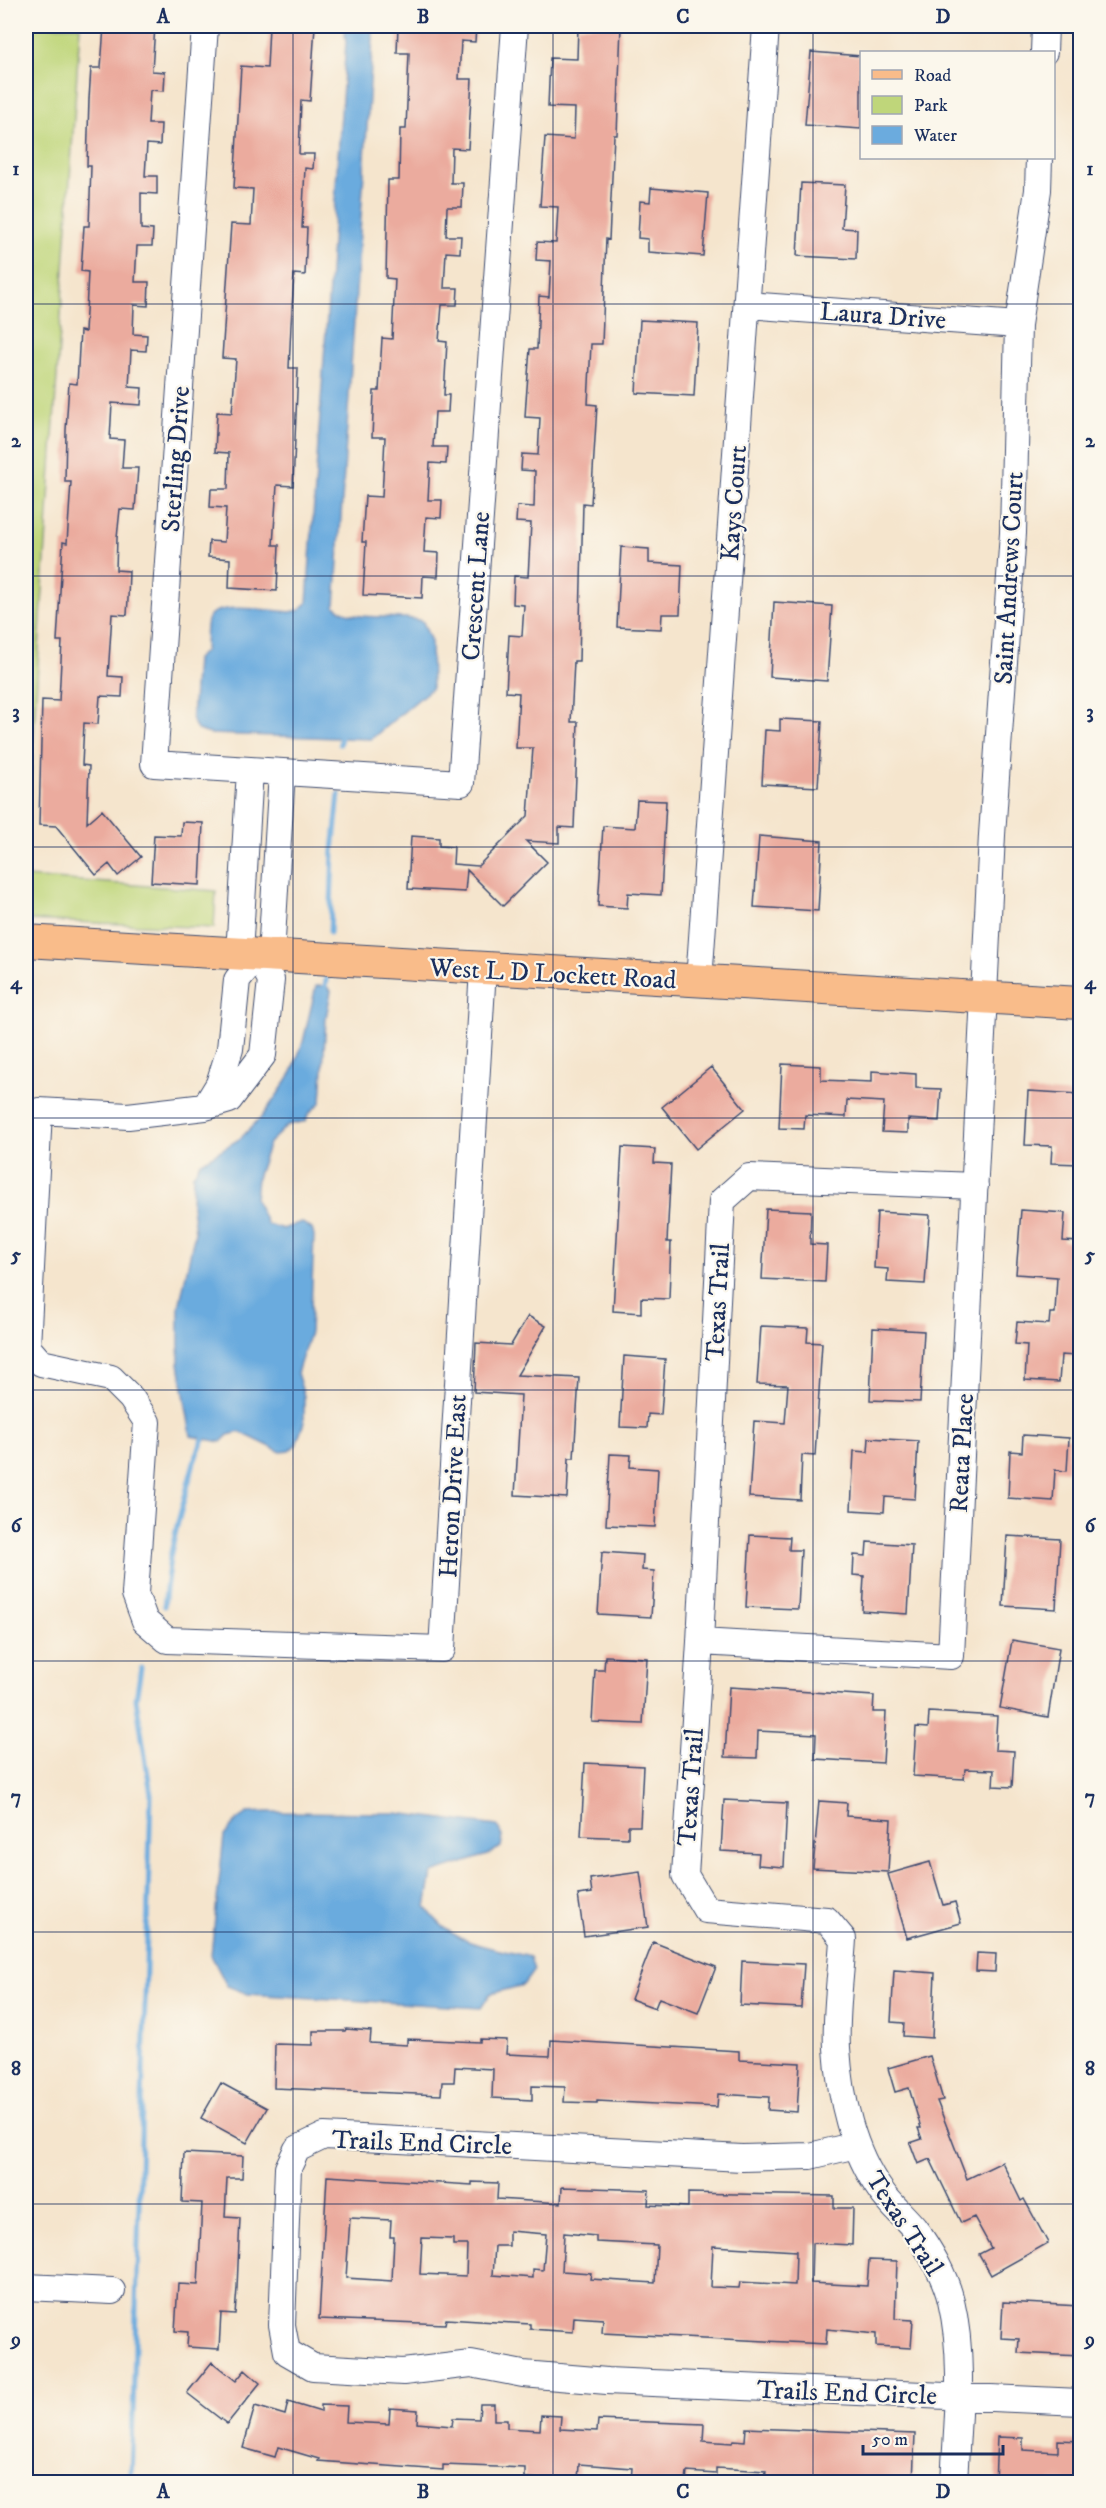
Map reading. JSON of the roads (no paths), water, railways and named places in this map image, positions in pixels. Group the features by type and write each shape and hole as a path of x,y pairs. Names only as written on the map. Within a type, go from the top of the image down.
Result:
{"main road":[{"name":"West L D Lockett Road","path":"26,941 1080,1003"}],"street":[{"name":"Sterling Drive","path":"206,26 154,764 282,772"},
{"name":"Crescent Lane","path":"282,772 461,783 515,26"},
{"name":"Kays Court","path":"699,981 766,26"},
{"path":"1044,51 1045,26"},
{"name":"Saint Andrews Court","path":"985,999 992,835 1013,533 1018,325 1038,190 1039,159"},
{"name":"Laura Drive","path":"747,306 1018,325"},
{"path":"205,1107 229,1100 263,1055 271,980 256,955 250,770"},
{"path":"205,1107 219,1084 230,1049 237,980 256,955 282,772"},
{"name":"Heron Drive East","path":"205,1107 128,1116 39,1111 27,1347 40,1363 111,1378 131,1398 147,1422 135,1594 145,1621 167,1640 442,1649 483,969"},
{"name":"Reata Place","path":"700,1642 951,1656 985,999"},
{"name":"Texas Trail","path":"954,2482 959,2397 958,2344 951,2299 936,2263 915,2230 880,2190 856,2145 844,2097 837,2048 843,1939 827,1920 706,1910 685,1875 700,1642 722,1201 749,1177 975,1186"},
{"name":"Trails End Circle","path":"856,2145 810,2156 742,2158 324,2136 297,2149 288,2168 282,2325 287,2352 313,2367 403,2372 471,2364 523,2374 608,2382 1080,2402"},
{"path":"26,2287 112,2291"}],"water":[{"path":"344,26 370,26 373,37 335,606 353,615 413,619 423,622 431,642 432,688 371,739 210,734 197,730 192,719 196,659 205,651 208,618 213,613 233,608 290,612 300,610 307,603 346,42"},
{"path":"316,986 326,986 331,991 326,1018 321,1102 308,1114 306,1121 288,1125 269,1143 257,1178 255,1199 267,1224 283,1229 301,1222 312,1229 314,1235 310,1332 297,1373 304,1396 304,1422 296,1445 289,1451 281,1452 240,1432 228,1435 221,1442 191,1436 179,1363 179,1307 195,1232 192,1206 193,1175 200,1163 241,1138 263,1115 280,1091 292,1072 303,1042"},
{"path":"247,1813 396,1813 497,1826 503,1836 501,1847 487,1855 432,1873 426,1907 447,1930 459,1937 485,1947 530,1957 534,1970 523,1985 490,1994 481,2008 248,1994 227,1986 211,1955 224,1836 238,1819"}],"waterway":[{"path":"340,744 341,731"},
{"path":"330,933 333,851 339,794"},
{"path":"324,991 327,975"},
{"path":"164,1606 170,1557 177,1526 194,1462 206,1432"},
{"path":"131,2482 151,1794 136,1699 141,1668"}]}
